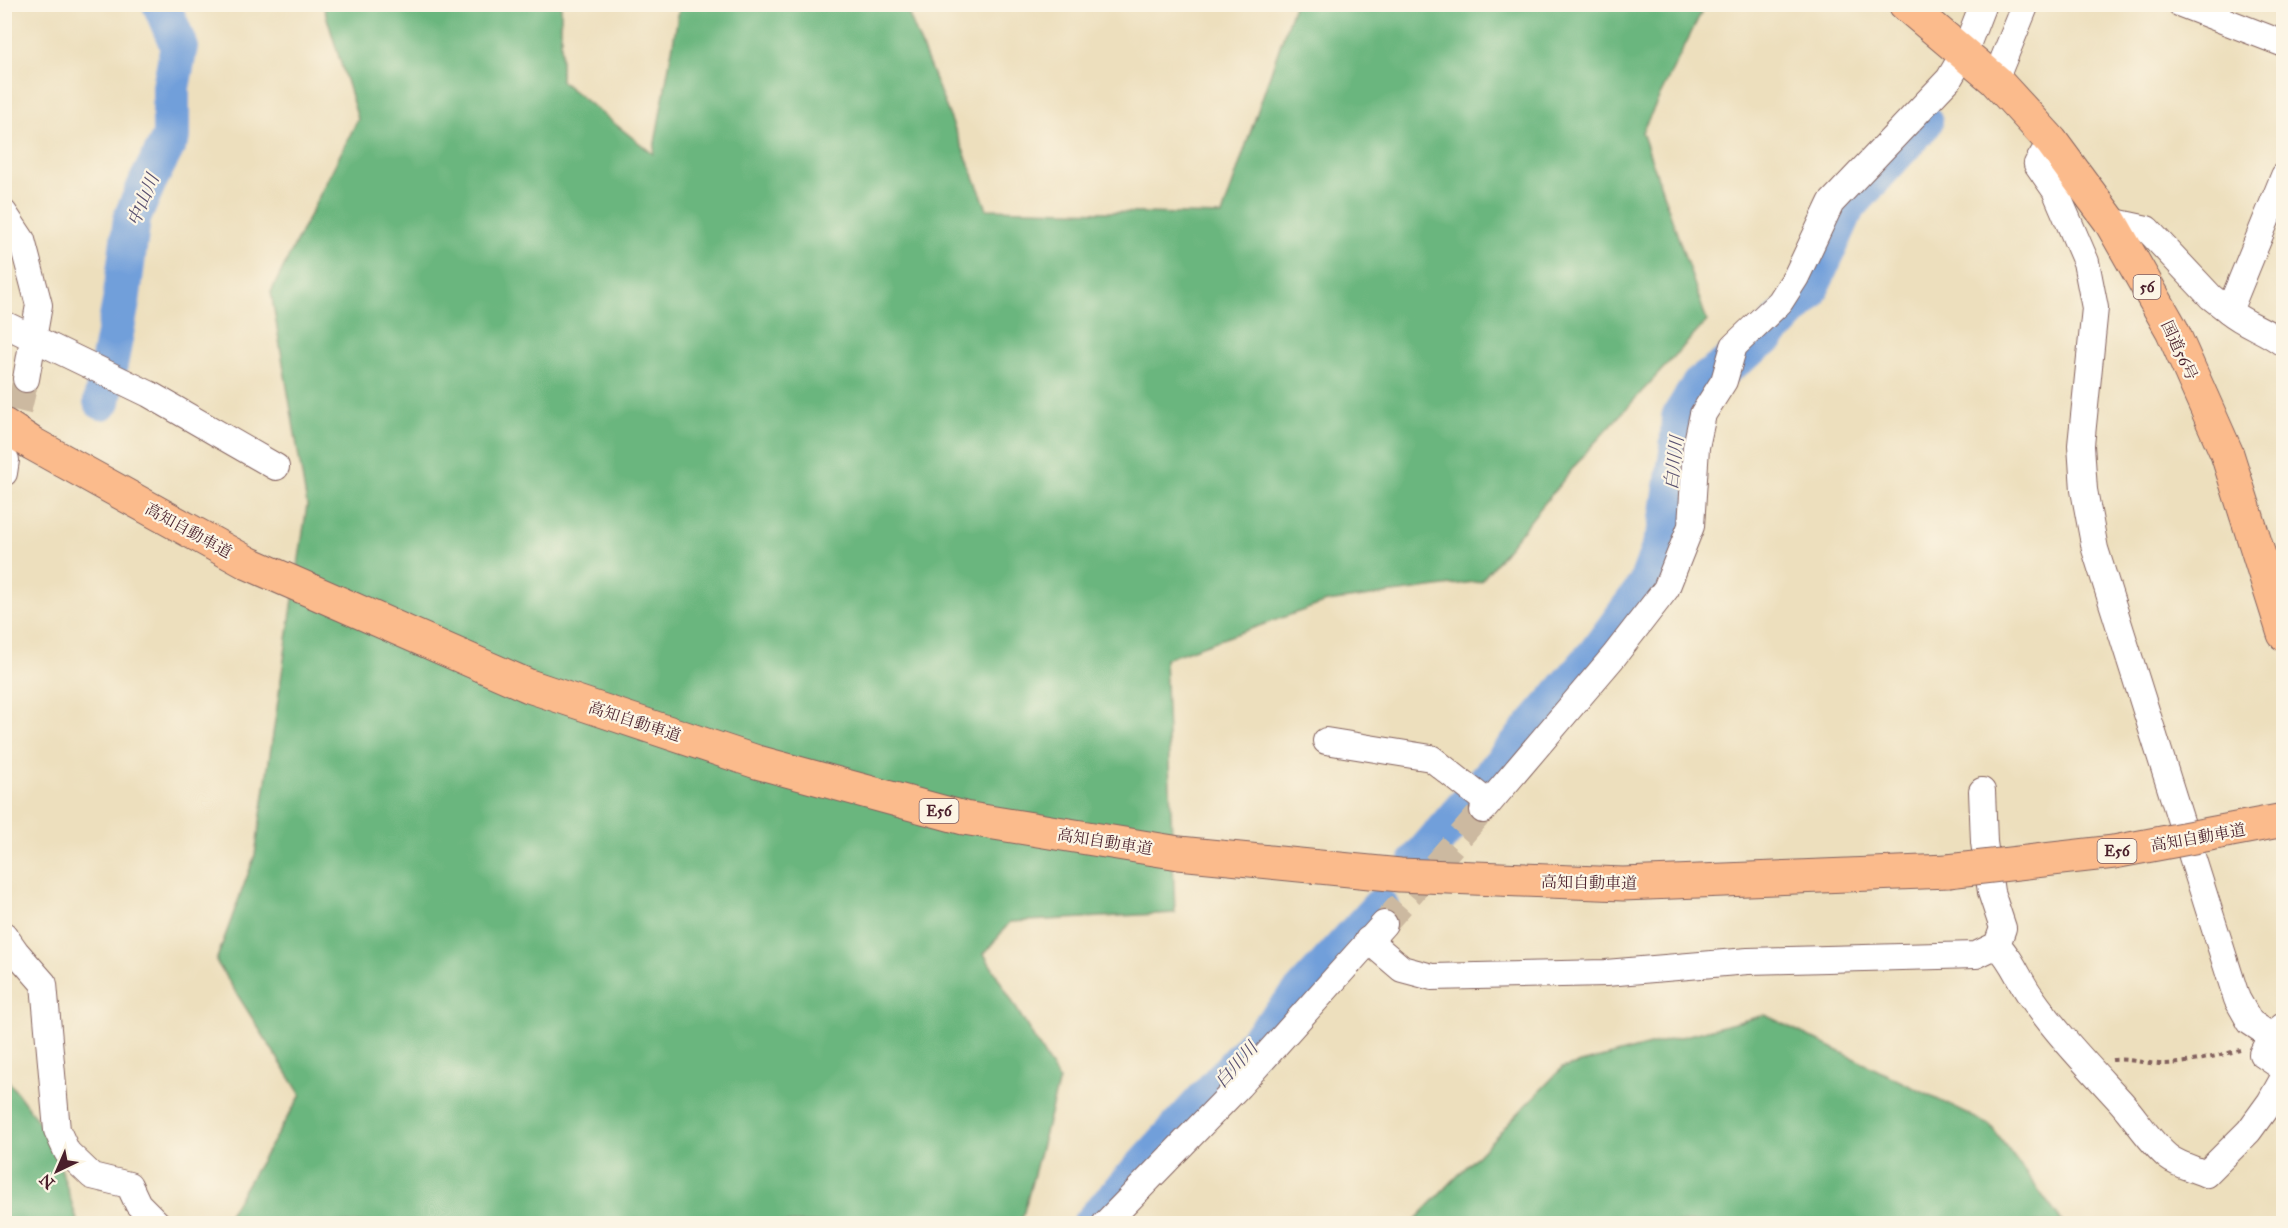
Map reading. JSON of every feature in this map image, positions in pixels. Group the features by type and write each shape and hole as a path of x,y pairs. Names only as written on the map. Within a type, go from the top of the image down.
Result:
{"highway":[{"name":"国道56号","path":"1905,4 1995,80 2051,141 2110,221 2172,330 2228,454 2283,634"},
{"name":"高知自動車道","path":"4,426 248,563 530,686 757,762 964,818 1179,853 1400,875 1623,884 1948,871 2114,852 2283,820"}],"street":[{"path":"1326,741 1431,758 1466,784 1486,807 1614,656 1666,589 1691,526 1696,447 1703,414 1724,381 1734,345 1785,294 1796,277 1831,203 1949,79 1964,53 1983,4"},
{"path":"1995,80 2025,4"},
{"path":"2181,4 2283,44"},
{"path":"2051,141 2037,164 2055,190 2086,262 2095,308 2081,445 2084,490 2095,549 2237,999 2250,1022 2272,1038 2283,1069"},
{"path":"2229,311 2283,176"},
{"path":"4,213 22,240 39,305 26,379"},
{"path":"2110,221 2147,229 2211,297 2242,322 2270,333 2283,344"},
{"path":"4,324 149,394 276,467"},
{"path":"1105,1224 1239,1086 1376,932 1402,969 1432,977 1606,973 1748,961 1976,955 1997,945 2003,928 1991,892 1984,842 1982,791"},
{"path":"4,935 44,984 57,1130 67,1152 92,1176 129,1185 138,1203 158,1224"},
{"path":"1997,945 2007,954 2020,982 2046,1019 2170,1159 2205,1174 2249,1131 2270,1102 2283,1077"}],"path":[{"path":"2087,1063 2121,1059 2163,1064 2212,1058 2272,1038"}],"green space":[{"path":"323,5 561,5 561,81 653,154 680,5 905,5 987,209 1222,215 1294,5 1698,5 1701,13 1642,132 1707,321 1587,451 1481,581 1327,602 1165,659 1175,913 1010,922 984,954 1059,1080 1021,1223 233,1223 226,1219 301,1095 216,961 255,855 307,505 271,292 358,119"},
{"path":"1765,1015 1990,1125 2063,1223 1412,1223 1562,1068"},
{"path":"4,1075 52,1140 78,1223 5,1223"}],"waterway":[{"name":"中山川","path":"102,401 121,302 132,218 171,137 171,87 179,46 161,4"},
{"name":"白川川","path":"1418,861 1596,654 1646,586 1666,532 1678,453 1680,417 1700,385 1767,336 1808,293 1846,208 1924,122"},
{"name":"白川川","path":"1091,1224 1380,907"}],"tunnel":[{"path":"9,449 26,379"},
{"path":"1384,924 1483,810"}]}
